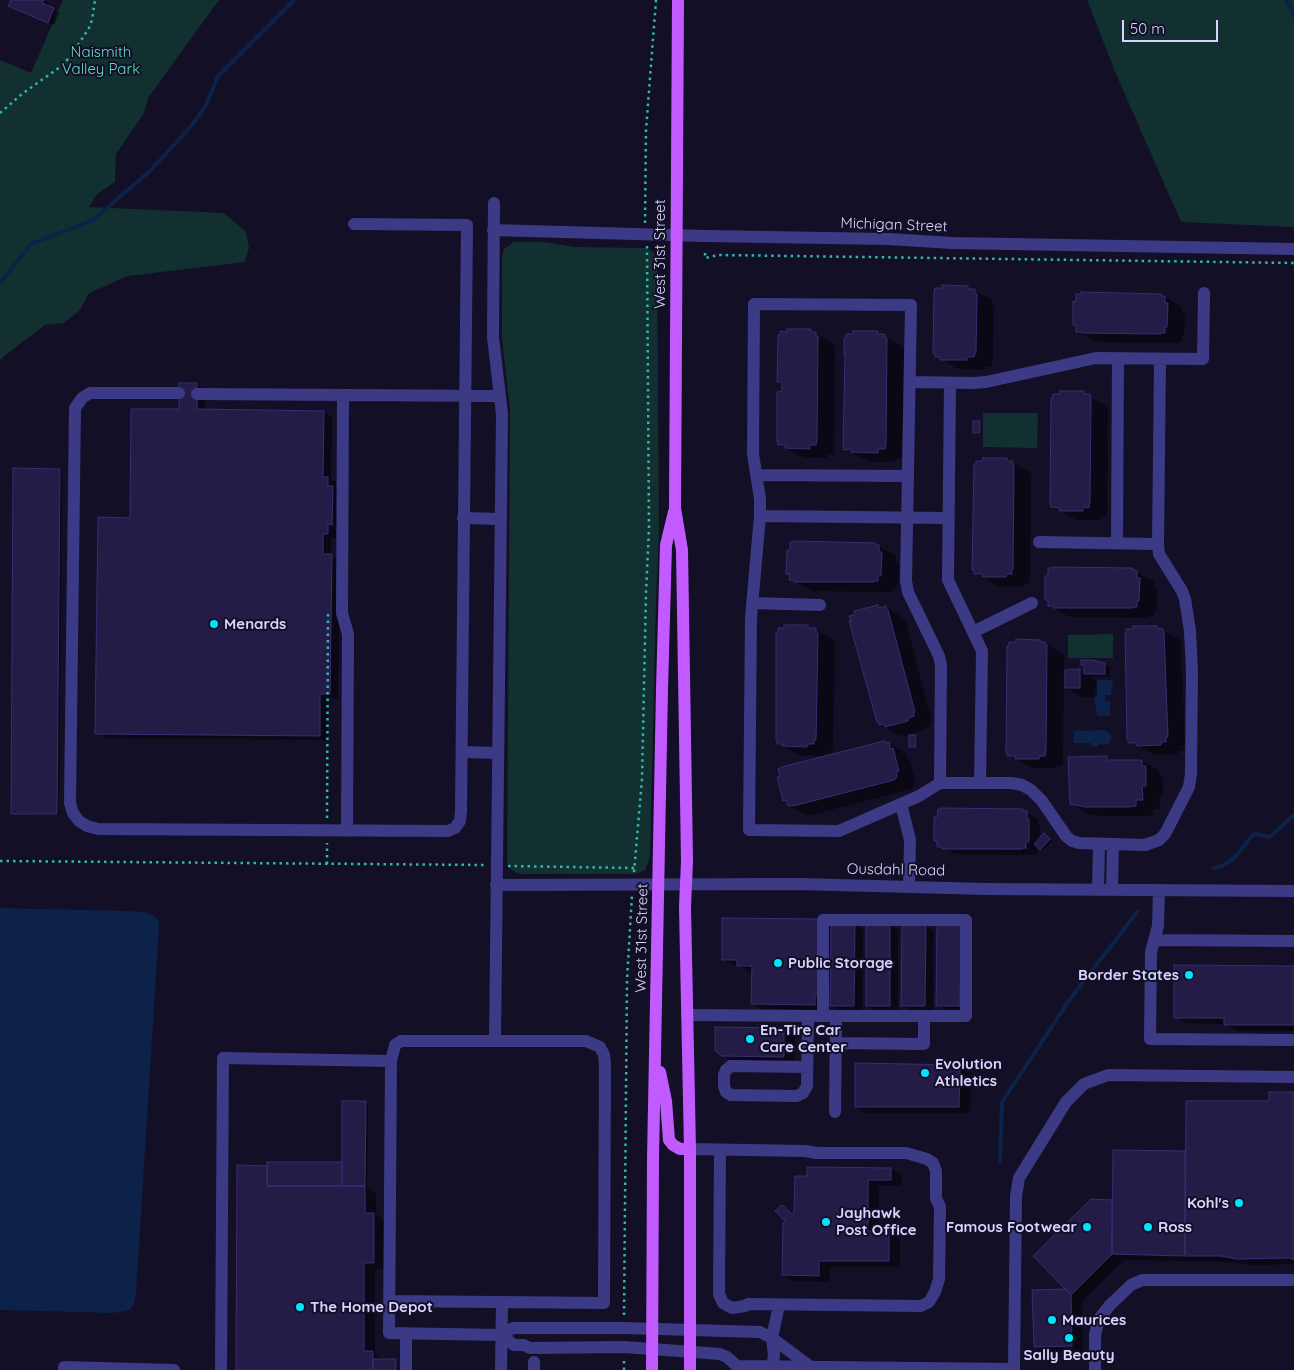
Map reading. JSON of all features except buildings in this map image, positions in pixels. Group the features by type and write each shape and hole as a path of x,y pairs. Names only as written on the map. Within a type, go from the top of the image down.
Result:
{"main road":[{"name":"West 31st Street","path":"678,0 675,508 682,550 690,1149 690,1370"},
{"name":"West 31st Street","path":"652,1370 662,689 666,545 675,508"},
{"path":"656,1052 666,1101 669,1140 673,1145 690,1149"}],"street":[{"path":"494,203 493,336 502,414 494,1041"},
{"path":"179,393 90,393 82,398 75,408 70,803 73,813 79,821 87,826 98,829 448,831 455,828 461,816 467,225 354,224"},
{"name":"Michigan Street","path":"493,230 888,239 963,244 1294,248"},
{"path":"910,382 986,382 1096,358 1203,359 1204,293"},
{"path":"940,783 941,665 939,656 908,592 906,581 911,305 754,304 752,454 760,499 760,516 752,604 749,830 839,831 901,804 940,783 1012,783 1022,785 1031,790 1042,801 1066,836 1072,841 1079,843 1145,845 1159,840 1172,823 1189,787 1191,774 1192,672 1190,631 1185,599 1160,554 1158,544 1160,359"},
{"path":"1117,543 1118,358"},
{"path":"950,383 948,580 982,651 980,783"},
{"path":"197,394 500,396"},
{"path":"342,395 342,613 348,634 347,831"},
{"path":"756,475 908,476"},
{"path":"760,516 949,518"},
{"path":"463,518 500,519"},
{"path":"1038,542 1158,544"},
{"path":"973,632 1032,603"},
{"path":"752,604 820,605"},
{"path":"462,752 498,753"},
{"path":"901,804 910,840 909,887"},
{"path":"1098,890 1099,844"},
{"path":"1112,890 1113,844"},
{"name":"Ousdahl Road","path":"496,885 789,884 1098,890 1294,891"},
{"path":"1159,890 1158,926 1151,952 1150,1039 1294,1040"},
{"path":"687,1015 808,1016 829,1016 966,1016 966,920 823,920 829,1016 836,1043 835,1112"},
{"path":"1154,940 1294,941"},
{"path":"807,1067 731,1066 724,1075 724,1086 726,1092 731,1095 797,1096 803,1093 807,1086 808,1016"},
{"path":"836,1043 924,1044 924,1016"},
{"path":"389,1301 604,1303 605,1064 604,1055 600,1047 586,1041 400,1041 395,1045 391,1061 389,1301 389,1334 501,1335 513,1328 760,1332 772,1338 811,1366"},
{"path":"220,1370 224,1058 391,1061"},
{"path":"501,1335 514,1345 524,1345 530,1348 624,1348 720,1354 727,1357 737,1366 772,1368 811,1366 1014,1369 1016,1196 1019,1178 1066,1102 1084,1084 1108,1075 1294,1077"},
{"path":"690,1149 906,1154 927,1158 933,1163 936,1171 936,1198 940,1207 939,1278 935,1292 929,1302 921,1306 748,1304 732,1308 723,1303 718,1294 720,1150"},
{"path":"1095,1370 1095,1335 1098,1319 1130,1285 1142,1280 1294,1280"},
{"path":"501,1370 502,1302"},
{"path":"772,1368 774,1356 772,1338 778,1305"},
{"path":"406,1334 406,1370"},
{"path":"64,1370 64,1367 174,1370"}],"path":[{"path":"0,113 22,94 60,67 71,56 89,28 95,0"},
{"path":"645,217 646,130 656,0"},
{"path":"0,861 634,868 642,779 649,529 648,248"},
{"path":"705,253 705,258 719,255 1294,263"},
{"path":"624,1314 627,980 632,903"},
{"path":"624,1356 624,1370"}],"green space":[{"name":"Naismith Valley Park","path":"63,0 219,0 148,98 144,113 116,154 115,182 97,194 89,207 224,213 246,232 249,248 245,262 128,276 89,293 80,310 64,323 45,325 0,361 0,60 31,73"},
{"path":"1087,0 1294,0 1294,227 1181,222 1116,74"},
{"path":"514,242 543,242 574,247 645,248 653,251 657,259 659,532 650,856 645,870 636,874 520,874 511,870 507,863 510,409 502,339 502,258 504,249"},
{"path":"983,413 1038,413 1037,448 983,447"},
{"path":"1113,634 1113,658 1068,658 1068,635"}],"water":[{"path":"1097,680 1113,680 1111,695 1105,695 1105,701 1110,701 1110,716 1097,716 1094,698"},
{"path":"1103,730 1112,736 1109,744 1102,745 1099,743 1099,746 1091,746 1091,743 1074,743 1074,731"},
{"path":"0,908 144,912 158,920 136,1293 130,1310 113,1313 0,1310"}],"waterway":[{"path":"0,283 31,244 93,220 151,170 192,125 205,107 218,76 294,0"},
{"path":"1286,0 1294,15"},
{"path":"1213,868 1222,866 1233,859 1254,834 1270,837 1294,815"},
{"path":"1000,1161 1002,1102 1070,999 1138,911"}],"place":[{"name":"Menards","path":"214,624"},
{"name":"Public Storage","path":"778,963"},
{"name":"Border States","path":"1189,975"},
{"name":"En-Tire Car Care Center","path":"750,1039"},
{"name":"Evolution Athletics","path":"925,1073"},
{"name":"Kohl's","path":"1239,1203"},
{"name":"Jayhawk Post Office","path":"826,1222"},
{"name":"Famous Footwear","path":"1087,1227"},
{"name":"Ross","path":"1148,1227"},
{"name":"The Home Depot","path":"300,1307"},
{"name":"Maurices","path":"1052,1320"},
{"name":"Sally Beauty","path":"1069,1338"}]}
